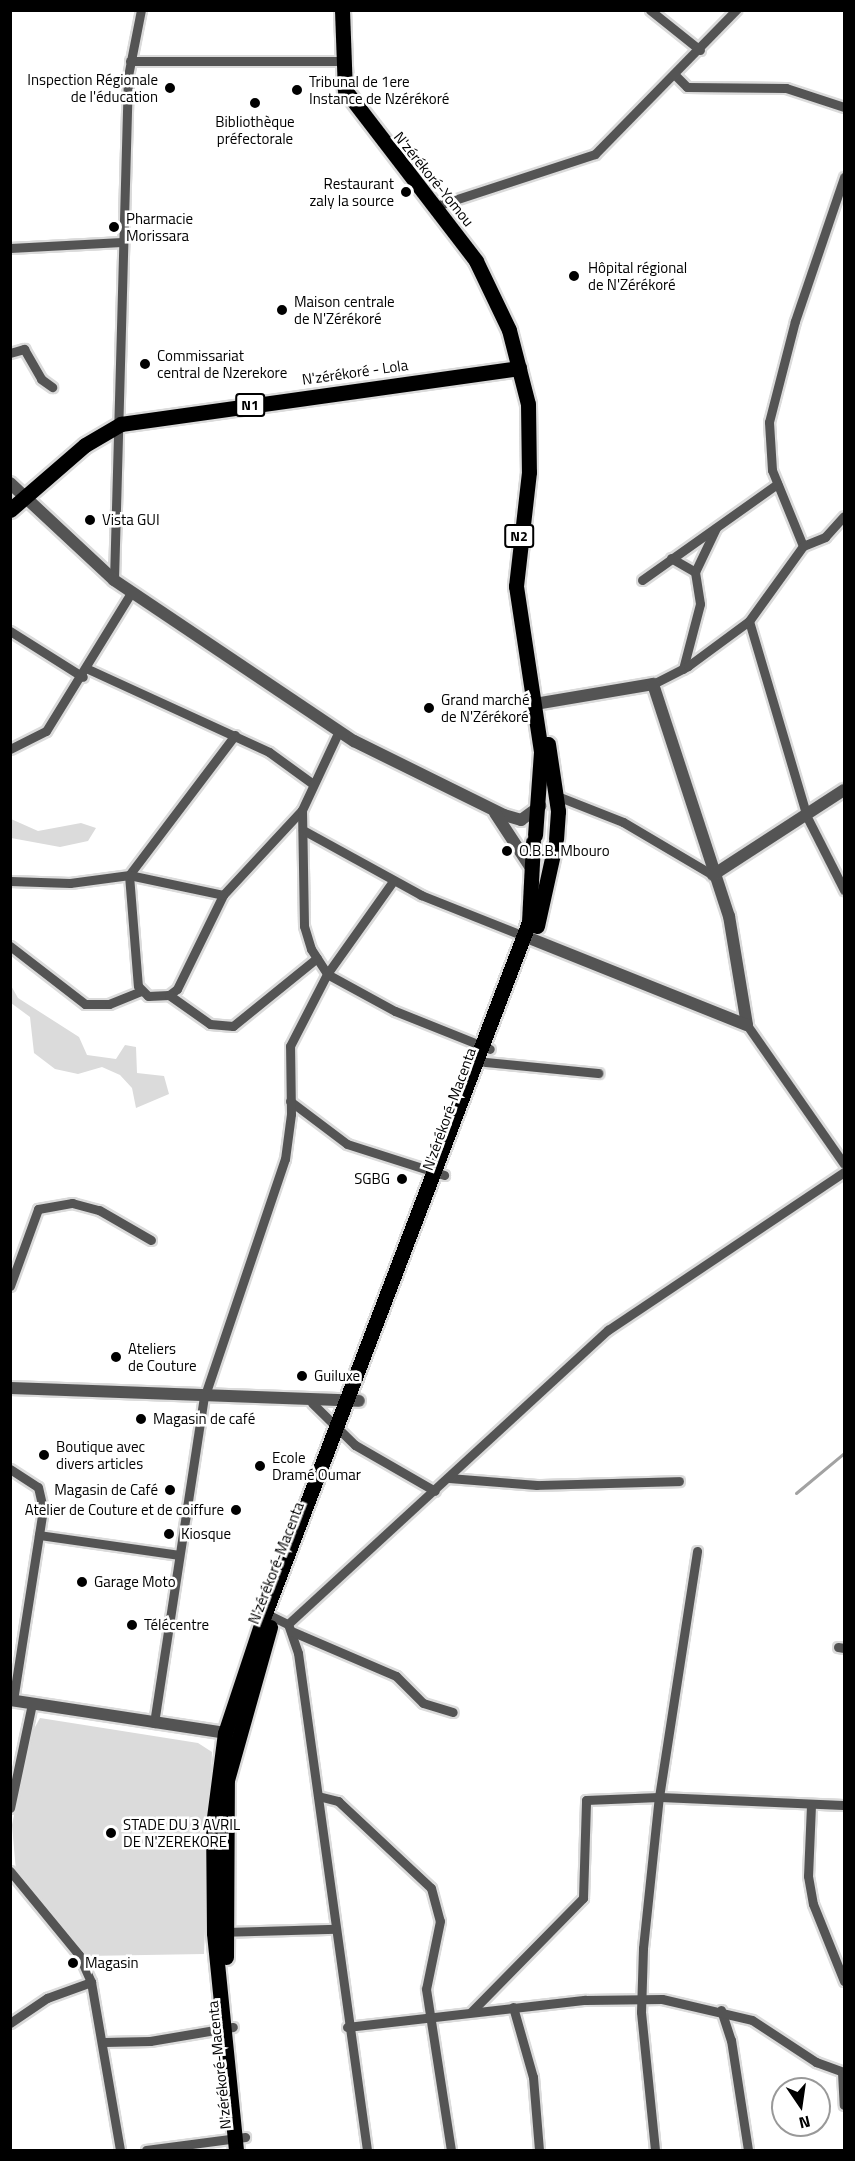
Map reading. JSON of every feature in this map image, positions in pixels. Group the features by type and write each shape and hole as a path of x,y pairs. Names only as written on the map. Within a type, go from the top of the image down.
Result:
{"highway":[{"name":"N'zérékoré-Yomou","path":"342,10 341,61 353,107 476,261 509,330 519,368"},
{"name":"N'zérékoré - Lola","path":"10,510 85,445 121,424 519,368"},
{"name":"N2","path":"241,2144 219,1933 213,1825 231,1734 269,1615 354,1401 528,937 555,842 556,796 535,704 516,586 529,472 528,404 519,368"},
{"name":"N2","path":"528,937 534,875 534,839 541,802 535,704"},
{"path":"534,839 544,852 555,842"}],"street":[{"path":"114,580 121,424 123,242 130,61 141,10"},
{"path":"650,10 700,50"},
{"path":"433,207 596,153 700,50 736,10"},
{"path":"130,61 341,61"},
{"path":"674,74 687,87 786,88 844,107"},
{"path":"803,546 777,484 769,444 776,387 844,177"},
{"path":"10,248 123,242"},
{"path":"10,353 24,349 40,379 52,387"},
{"path":"10,483 114,580 339,731 492,810 521,820 535,814 541,802"},
{"path":"642,580 777,484"},
{"path":"535,704 653,684 683,669 749,621 803,546 825,537 844,516"},
{"path":"683,669 698,626 695,572 716,527"},
{"path":"671,558 695,572"},
{"path":"10,749 46,731 86,673 132,591"},
{"path":"749,621 807,817 844,890"},
{"path":"10,631 86,673 235,735 313,784"},
{"path":"653,684 713,875 729,916 747,1025 844,1164"},
{"path":"170,995 223,895 302,810 339,731"},
{"path":"142,991 129,875 235,735"},
{"path":"713,875 807,817 844,790"},
{"path":"556,796 623,822 713,875"},
{"path":"302,810 304,926 317,958 327,974 395,1011 485,1053 598,1073"},
{"path":"492,810 519,843 534,875"},
{"path":"303,830 393,881 747,1025"},
{"path":"10,881 70,883 129,875 223,895"},
{"path":"154,1723 204,1398 285,1159 290,1101 290,1046 327,974 393,881"},
{"path":"10,946 85,1004 109,1004 142,991 170,995 210,1024 233,1026 317,958"},
{"path":"290,1101 347,1144 439,1174"},
{"path":"289,1627 608,1330 844,1172"},
{"path":"10,1286 38,1209 72,1203 99,1210 151,1240"},
{"path":"10,1388 312,1403 354,1401"},
{"path":"312,1403 342,1432 435,1491"},
{"path":"10,1469 38,1487 42,1498 39,1535 12,1700 231,1734"},
{"path":"449,1478 537,1485 679,1481"},
{"path":"39,1535 179,1555"},
{"path":"655,2151 642,2000 658,1797 697,1551"},
{"path":"269,1615 289,1627 396,1676 423,1703 453,1712"},
{"path":"289,1627 318,1796 332,1929 367,2151"},
{"path":"10,1808 32,1704"},
{"path":"318,1796 338,1801 431,1888 440,1921 426,1976 451,2151"},
{"path":"471,2012 583,1898 586,1800 658,1797 844,1805"},
{"path":"811,1805 811,1895 844,1981"},
{"path":"10,1871 79,1955 91,1982 104,2042 120,2151"},
{"path":"219,1933 332,1929"},
{"path":"10,2023 47,1998 91,1982"},
{"path":"347,2027 430,2015 513,2007 642,2000 721,2010 752,2020 843,2072 844,2105"},
{"path":"513,2007 533,2077 539,2151"},
{"path":"721,2010 731,2040 748,2151"},
{"path":"104,2042 150,2041 228,2028"},
{"path":"146,2151 241,2144"}],"shaded area":[{"path":"11,819 38,831 81,823 96,828 88,841 60,847 11,838"},
{"path":"10,984 18,998 79,1037 87,1055 116,1059 125,1045 136,1047 137,1073 164,1076 169,1094 136,1108 132,1088 120,1075 102,1067 78,1074 55,1069 34,1053 30,1017 11,1003"},
{"name":"STADE DU 3 AVRIL DE N'ZEREKORE","path":"40,1718 198,1743 212,1752 204,1954 86,1956 16,1871 12,1825 30,1736"}],"waterway":[{"path":"796,1493 844,1453"}],"place":[{"name":"Inspection Régionale de l'éducation","path":"170,88"},
{"name":"Tribunal de 1ere Instance de Nzérékoré","path":"297,90"},
{"name":"Bibliothèque préfectorale","path":"255,103"},
{"name":"Restaurant zaly la source","path":"406,192"},
{"name":"Pharmacie Morissara","path":"114,227"},
{"name":"Hôpital régional de N'Zérékoré","path":"574,276"},
{"name":"Maison centrale de N'Zérékoré","path":"282,310"},
{"name":"Commissariat central de Nzerekore","path":"145,364"},
{"name":"Vista GUI","path":"90,520"},
{"name":"Grand marché de N'Zérékoré","path":"429,708"},
{"name":"O.B.B. Mbouro","path":"507,851"},
{"name":"SGBG","path":"402,1179"},
{"name":"Ateliers de Couture","path":"116,1357"},
{"name":"Guiluxe","path":"302,1376"},
{"name":"Magasin de café","path":"141,1419"},
{"name":"Boutique avec divers articles","path":"44,1455"},
{"name":"Ecole Dramé Oumar","path":"260,1466"},
{"name":"Magasin de Café","path":"170,1490"},
{"name":"Atelier de Couture et de coiffure","path":"236,1510"},
{"name":"Kiosque","path":"169,1534"},
{"name":"Garage Moto","path":"82,1582"},
{"name":"Télécentre","path":"132,1625"},
{"name":"STADE DU 3 AVRIL DE N'ZEREKORE","path":"111,1833"},
{"name":"Magasin","path":"73,1963"}]}
